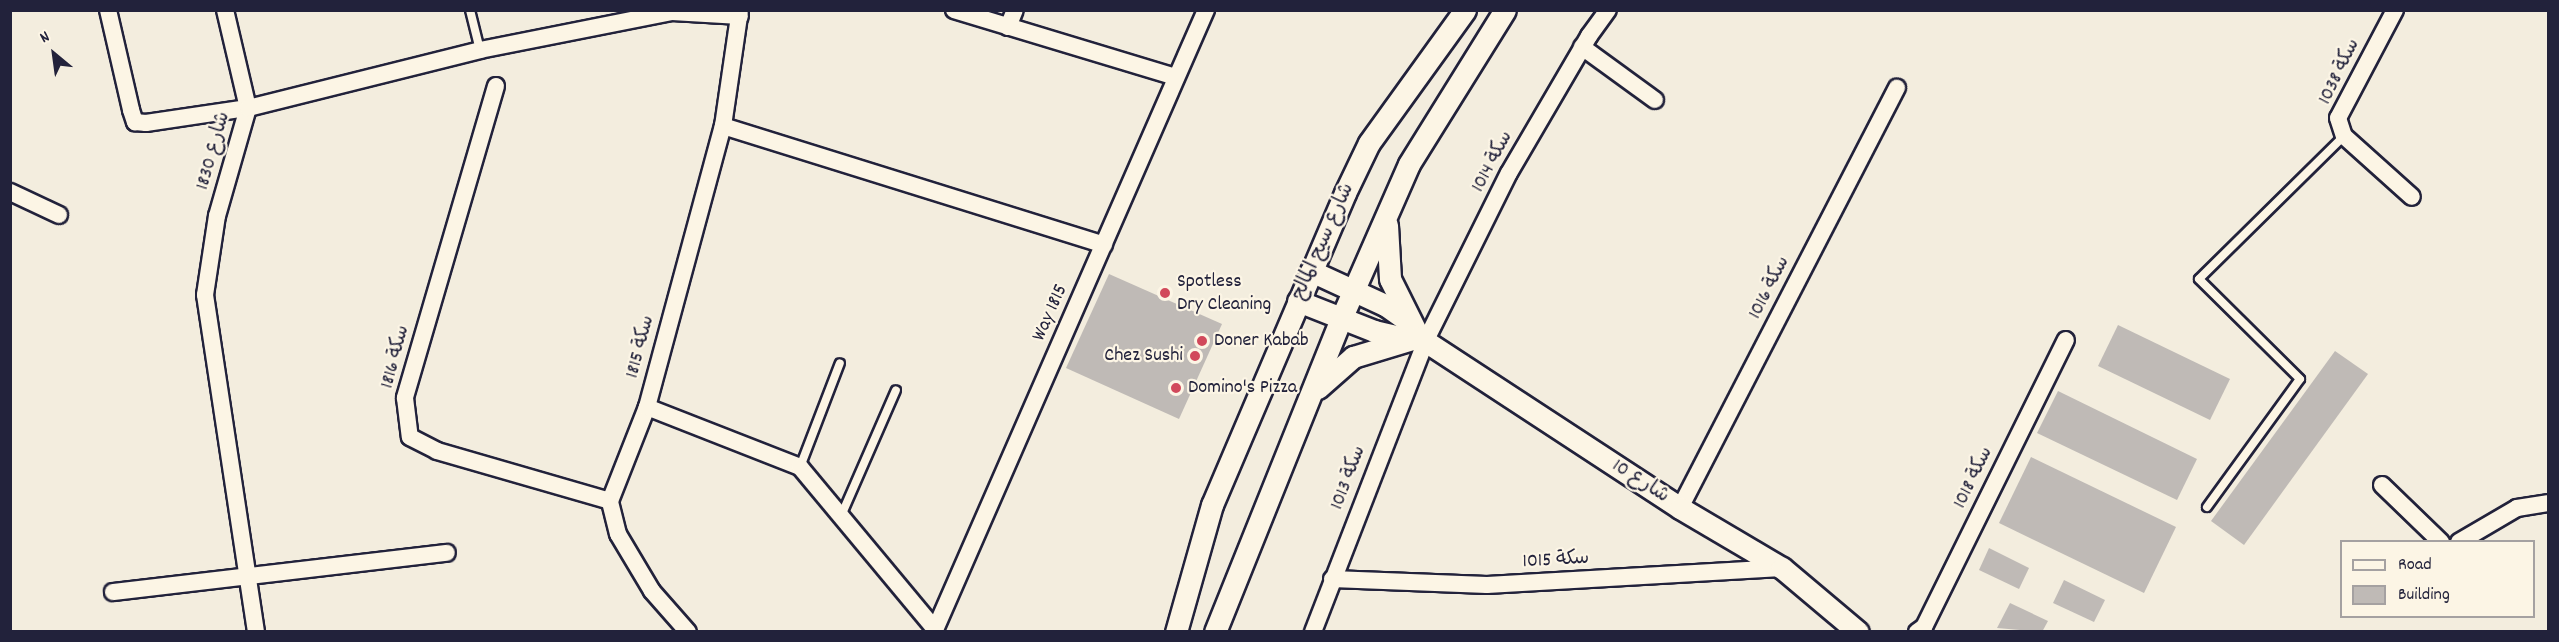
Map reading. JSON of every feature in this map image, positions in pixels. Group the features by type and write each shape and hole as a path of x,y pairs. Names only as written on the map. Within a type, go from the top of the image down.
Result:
{"street":[{"path":"108,10 135,122 146,123 248,108 225,10"},
{"path":"954,10 1176,77"},
{"path":"1008,27 1015,10"},
{"name":"Way 1815","path":"935,630 1206,10"},
{"name":"شارع سيح المالح","path":"1176,632 1212,505 1311,271 1369,143 1465,10"},
{"path":"1215,632 1341,319 1388,217 1408,164 1505,10"},
{"name":"سكة 1014","path":"1415,335 1582,47 1608,10"},
{"name":"سكة 1038","path":"2396,10 2338,118 2343,136 2412,197"},
{"name":"1830 شارع","path":"255,632 249,573 204,295 217,216 248,108 480,50 672,12 740,13"},
{"name":"سكة 1815","path":"610,501 646,407 723,126 740,13"},
{"path":"1582,47 1655,100"},
{"name":"سكة 1816","path":"496,86 405,398 410,437 437,451 610,501"},
{"name":"سكة 1016","path":"1680,508 1897,88"},
{"path":"723,126 1104,245"},
{"path":"10,192 59,215"},
{"path":"1388,217 1390,279 1415,335"},
{"name":"شارع 10","path":"1311,271 1400,313 1415,335 1680,508 1782,568 1858,632"},
{"path":"1298,301 1341,319 1415,335"},
{"path":"1308,400 1336,369 1353,357 1415,335"},
{"name":"سكة 1013","path":"1313,632 1415,335"},
{"name":"سكة 1018","path":"1917,632 1924,627 2066,340"},
{"path":"646,407 800,467 935,630"},
{"path":"2382,484 2438,540"},
{"path":"610,501 618,534 652,591 688,632"},
{"path":"2462,540 2517,508 2548,503"},
{"path":"113,592 249,573 447,553"},
{"name":"سكة 1015","path":"1332,579 1487,585 1782,568"}],"lane":[{"path":"470,10 480,50"},
{"path":"2207,507 2300,379 2199,279 2343,136"},
{"path":"800,467 840,363"},
{"path":"841,516 896,390"}],"building":[{"path":"1109,274 1222,324 1179,419 1066,368"},
{"path":"2118,325 2230,379 2210,420 2098,366"},
{"path":"2335,351 2368,374 2244,545 2211,521"},
{"path":"2058,391 2197,459 2177,500 2037,433"},
{"path":"2031,457 2176,527 2144,593 1999,523"},
{"path":"1989,548 2029,568 2019,589 1979,570"},
{"path":"2064,580 2105,600 2094,622 2053,603"},
{"path":"2010,603 2048,621 2042,632 1997,628"}],"place":[{"name":"Spotless Dry Cleaning","path":"1165,293"},
{"name":"Doner Kabab","path":"1202,341"},
{"name":"Chez Sushi","path":"1195,356"},
{"name":"Domino's Pizza","path":"1176,388"}]}
